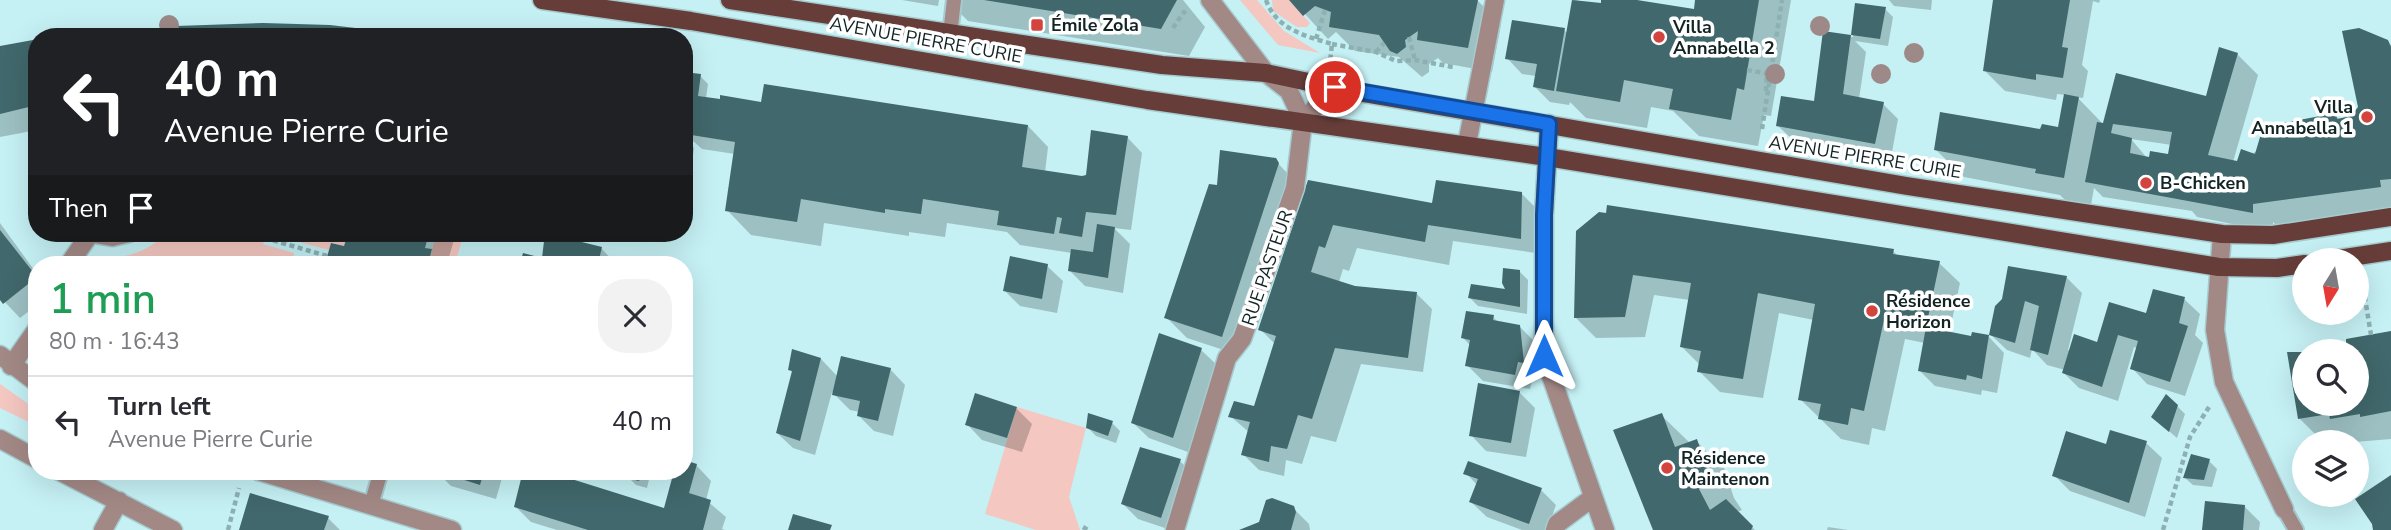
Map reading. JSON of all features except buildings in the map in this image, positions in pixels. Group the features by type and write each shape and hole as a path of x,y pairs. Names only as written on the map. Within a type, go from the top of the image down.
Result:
{"main road":[{"name":"AVENUE PIERRE CURIE","path":"542,0 691,21 1147,100 1466,144 2219,267 2292,266"},
{"name":"AVENUE PIERRE CURIE","path":"730,0 1162,65 1266,73 1473,112 1907,186 2222,234 2273,235 2391,218"},
{"path":"2370,254 2391,251"}],"street":[{"path":"1210,0 1266,73 1289,91 1303,121 1335,87"},
{"path":"1466,144 1495,0"},
{"name":"RUE PASTEUR","path":"1175,530 1227,358 1242,339 1295,188 1303,121"},
{"path":"1549,124 1544,215 1544,356 1605,530"},
{"path":"2222,234 2215,330 2224,382 2284,509"},
{"path":"28,338 6,361 28,377"},
{"path":"0,439 28,454"},
{"path":"77,480 173,530"},
{"path":"288,480 452,530"},
{"path":"1555,530 1557,524 1592,498"},
{"path":"103,530 119,501"}],"lane":[{"path":"950,35 954,0"},
{"path":"371,505 378,480"},
{"path":"2284,509 2296,530"}],"path":[{"path":"1266,0 1270,12 1287,28 1316,39 1376,52 1396,61 1415,60 1453,67"},
{"path":"1762,129 1782,0"},
{"path":"1316,39 1325,10"},
{"path":"1173,28 1184,12 1191,21"},
{"path":"1409,37 1415,60"},
{"path":"1376,52 1384,43"},
{"path":"1330,62 1332,44"},
{"path":"1747,70 1769,74"},
{"path":"279,242 327,256"},
{"path":"2369,326 2371,335"},
{"path":"2162,530 2190,437 2224,382"},
{"path":"228,530 242,481"}],"shaded area":[{"path":"1240,0 1257,0 1284,31 1320,53 1278,45"},
{"path":"1272,0 1289,0 1310,23 1307,27 1297,27 1273,11"},
{"path":"156,242 264,242 294,253 293,256 124,256"},
{"path":"299,242 345,242 344,246 332,243 329,250"},
{"path":"434,242 461,242 457,256 430,256"},
{"path":"0,384 28,404 28,422 0,408"},
{"path":"1017,407 1086,428 1069,497 1080,530 1036,530 985,514"}],"place":[{"name":"Émile Zola","path":"1037,25"},
{"name":"Villa Annabella 2","path":"1659,37"},
{"name":"Villa Annabella 1","path":"2367,117"},
{"name":"B-Chicken","path":"2146,183"},
{"name":"Résidence Horizon","path":"1872,311"},
{"name":"Résidence Maintenon","path":"1667,468"}],"route":[{"path":"1335,87 1549,124 1544,215 1544,356"}]}
